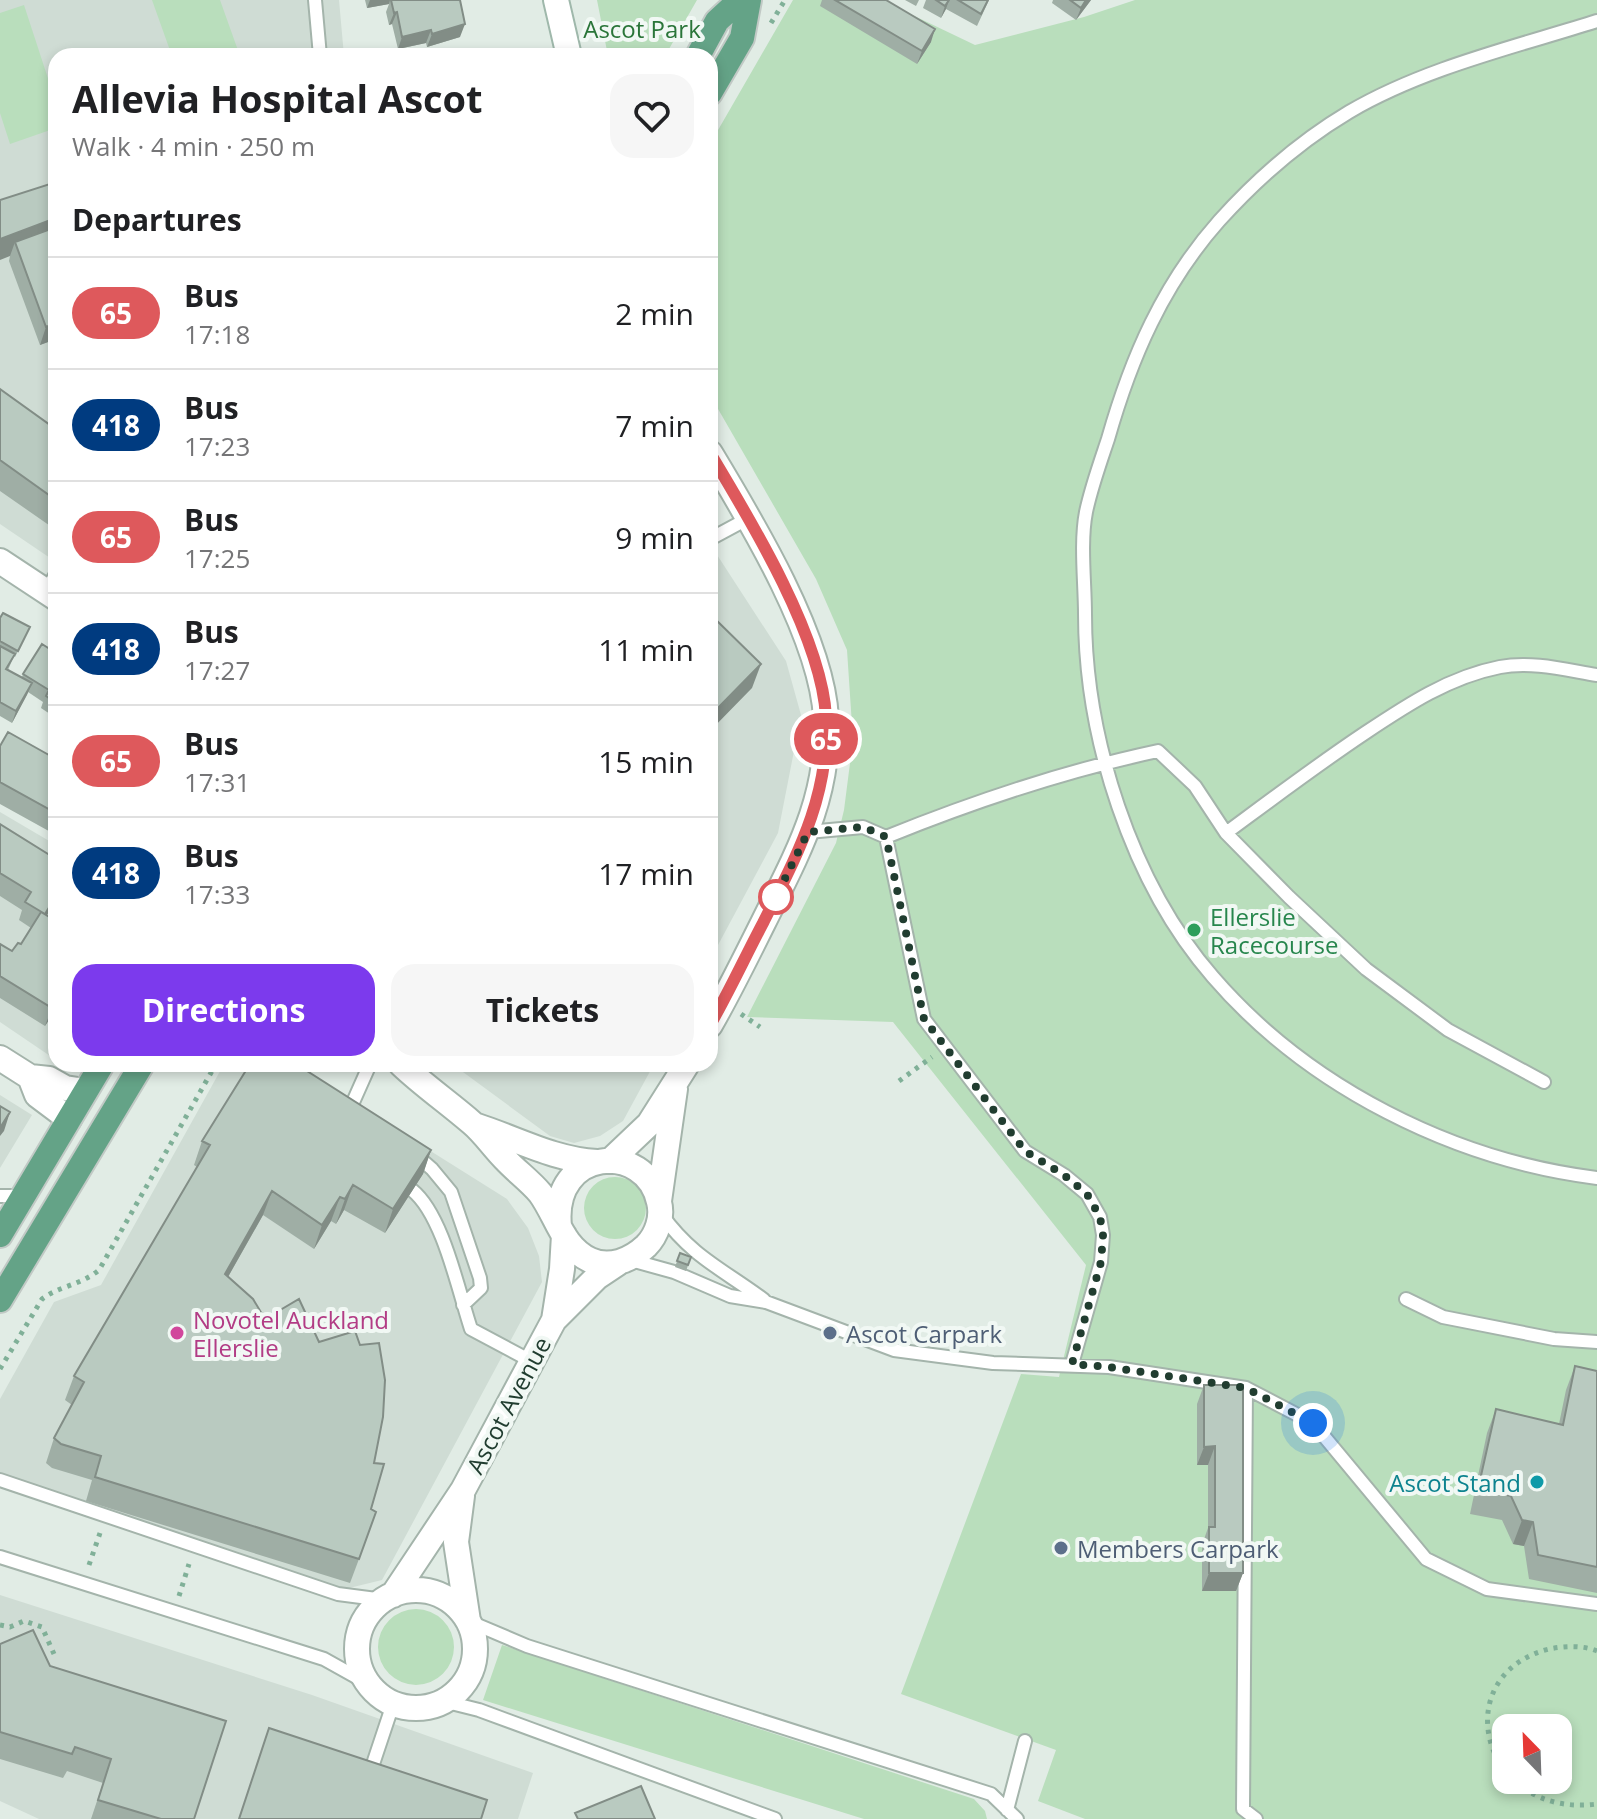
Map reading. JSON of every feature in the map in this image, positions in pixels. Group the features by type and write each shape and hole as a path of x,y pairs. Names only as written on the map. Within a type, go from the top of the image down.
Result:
{"main road":[{"path":"702,48 717,21 740,0"},
{"path":"718,79 742,38 749,0"},
{"path":"0,1235 12,1196 69,1119 97,1072"},
{"path":"0,1300 137,1072"},
{"path":"129,1085 142,1072"}],"street":[{"path":"556,0 567,48"},
{"path":"718,466 749,518 798,617 816,667 826,716 824,774 808,832 718,1009"},
{"path":"0,561 48,585"},
{"path":"0,1058 30,1077 49,1079 65,1088 85,1091"},
{"path":"411,1072 475,1125 540,1193 569,1245 589,1260 623,1261 635,1257 655,1237 682,1074"},
{"path":"561,1231 557,1208 569,1179 581,1169 604,1161 649,1124 682,1074"},
{"path":"30,1077 37,1095 69,1119"},
{"path":"475,1125 577,1161 604,1161 634,1167 653,1185 660,1207"},
{"name":"Ascot Avenue","path":"554,1320 562,1269 561,1231"},
{"name":"Ascot Avenue","path":"388,1597 463,1490 554,1320 597,1277 623,1261"},
{"name":"Ascot Avenue","path":"463,1490 456,1542 468,1621"},
{"path":"410,1591 444,1597 468,1621 474,1639 474,1657 469,1675 458,1690 443,1701 427,1707 410,1708 393,1704 367,1683 359,1666 357,1648 360,1629 370,1613 388,1597 410,1591"}],"lane":[{"path":"315,0 319,48"},
{"path":"1597,21 1449,68 1351,111 1304,142 1219,221 1168,287 1125,379 1086,515 1085,660 1104,762 1134,847 1154,888 1210,974 1251,1017 1341,1086 1419,1127 1538,1168 1597,1178"},
{"path":"718,535 749,518"},
{"path":"1226,833 1340,750 1447,683 1502,667 1528,665 1597,675"},
{"path":"808,832 863,827 886,837 970,803 1104,762 1158,751 1195,786 1226,833 1366,969 1448,1030 1544,1082"},
{"path":"886,837 924,1019 1025,1151 1064,1175 1087,1194 1100,1217 1103,1235 1101,1262 1072,1364"},
{"path":"362,1117 350,1109 366,1072"},
{"path":"409,1149 432,1169 451,1192 480,1278 481,1288 463,1305"},
{"path":"412,1190 423,1199 435,1220 471,1329 531,1361"},
{"path":"660,1207 677,1236 699,1257 735,1278 766,1302"},
{"path":"623,1261 674,1272 730,1296 766,1302 894,1350 993,1363 1109,1367 1246,1388 1313,1423 1426,1559 1487,1589 1597,1604"},
{"path":"1406,1299 1443,1317 1554,1339 1597,1342"},
{"path":"1246,1388 1243,1809 1256,1819"},
{"path":"0,1480 338,1594 388,1597"},
{"path":"0,1557 324,1659 367,1683"},
{"path":"468,1621 527,1646 991,1794 1012,1814"},
{"path":"443,1701 479,1710 775,1819"},
{"path":"373,1764 393,1704"},
{"path":"1012,1814 1025,1741"}],"path":[{"path":"741,1014 760,1027"},
{"path":"899,1081 945,1047"},
{"path":"0,1369 42,1299 89,1278 106,1260 212,1072"},
{"path":"87,1573 104,1520"},
{"path":"177,1601 190,1562"},
{"path":"0,1625 10,1627 24,1621 42,1627 54,1654"},
{"path":"1527,1799 1507,1782 1493,1760 1487,1735 1488,1709 1498,1685 1515,1665 1538,1652 1563,1646 1597,1651"},
{"path":"1539,1804 1576,1810 1597,1804"}],"shaded area":[{"path":"0,0 339,0 343,48 48,48 48,557 0,524"},
{"path":"718,556 786,661 801,715 778,833 718,945"},
{"path":"0,812 48,840 48,1055 0,1022"},
{"path":"220,1072 305,1072 507,1199 528,1228 539,1256 542,1282 382,1580 345,1589 0,1479 0,1399 54,1302 101,1285"},
{"path":"463,1072 650,1072 623,1121 600,1136 574,1143 550,1136"},
{"path":"0,1095 32,1115 0,1168"},
{"path":"0,1595 312,1695 533,1773 518,1819 39,1819 0,1801"}],"green space":[{"path":"152,0 220,0 237,48 169,48"},
{"name":"Ascot Park","path":"597,0 697,0 670,48 606,48"},
{"name":"Ellerslie Racecourse","path":"793,0 881,0 975,45 1084,17 1135,0 1597,0 1597,1819 1085,1819 1038,1801 1056,1750 901,1694 1021,1374 1059,1377 1086,1265 893,1022 747,1017 836,843 844,810 853,740 847,650 816,579 718,409 718,130"},
{"path":"24,5 48,78 48,131 10,144 0,113 0,13"},
{"path":"615,1177 627,1179 637,1186 644,1196 644,1220 637,1230 627,1237 615,1239 603,1237 593,1230 586,1220 584,1208 586,1196 593,1186 603,1179"},
{"path":"416,1609 430,1612 443,1620 451,1633 454,1647 451,1661 443,1674 430,1682 416,1685 402,1682 389,1674 381,1661 378,1647 381,1633 389,1620 402,1612"},
{"path":"502,1645 974,1799 985,1811 987,1819 864,1819 483,1700"}],"building":[{"path":"391,0 460,0 465,24 432,34 431,30 402,37"},
{"path":"835,0 886,0 935,29 922,51"},
{"path":"958,0 988,0 981,14"},
{"path":"1070,0 1086,0 1081,8"},
{"path":"48,185 48,221 0,239 0,200"},
{"path":"48,230 46,327 15,242"},
{"path":"0,389 48,423 48,494 0,460"},
{"path":"3,613 30,627 18,651 0,641 0,618"},
{"path":"718,622 761,664 718,708"},
{"path":"42,644 48,648 48,689 23,674"},
{"path":"0,646 15,654 6,669 32,683 16,711 0,702"},
{"path":"8,732 48,754 48,809 0,782 0,746"},
{"path":"0,824 48,854 48,909 45,914 25,902 31,892 0,873"},
{"path":"41,912 48,916 48,1006 0,976 0,944 12,951 18,943 21,944"},
{"name":"Novotel Auckland Ellerslie","path":"245,1072 309,1072 431,1150 393,1209 353,1185 345,1199 340,1197 322,1225 272,1191 225,1274 253,1299 265,1319 299,1299 319,1342 355,1331 360,1345 379,1343 385,1380 383,1417 374,1463 384,1464 371,1509 376,1512 359,1559 95,1477 101,1456 61,1444 54,1438 84,1382 74,1376 210,1145 202,1141"},
{"path":"0,1106 10,1112 0,1128"},
{"path":"680,1253 691,1257 688,1265 677,1261"},
{"name":"Ascot Stand","path":"1575,1366 1597,1371 1597,1567 1538,1555 1533,1522 1522,1520 1511,1496 1478,1489 1496,1409 1563,1425"},
{"path":"1204,1385 1243,1385 1243,1573 1209,1573 1209,1527 1215,1527 1215,1446 1204,1447"},
{"path":"33,1630 50,1666 226,1721 194,1819 161,1819 98,1800 111,1759 75,1747 72,1754 0,1732 0,1644"},
{"path":"269,1728 487,1800 481,1819 239,1819"},
{"path":"641,1786 655,1819 578,1819 575,1813"}],"bus line":[{"name":"65","path":"718,466 749,518 798,617 816,667 826,716 824,774 808,832 718,1012"}],"place":[{"name":"Ellerslie Racecourse","path":"1194,930"},
{"name":"Novotel Auckland Ellerslie","path":"177,1333"},
{"name":"Ascot Carpark","path":"830,1333"},
{"name":"Ascot Stand","path":"1537,1482"},
{"name":"Members Carpark","path":"1061,1548"}],"route":[{"path":"776,897 771,907 808,832 863,827 886,837 924,1019 1025,1151 1064,1175 1087,1194 1100,1217 1103,1235 1101,1262 1072,1364 1246,1388 1313,1423"}]}
